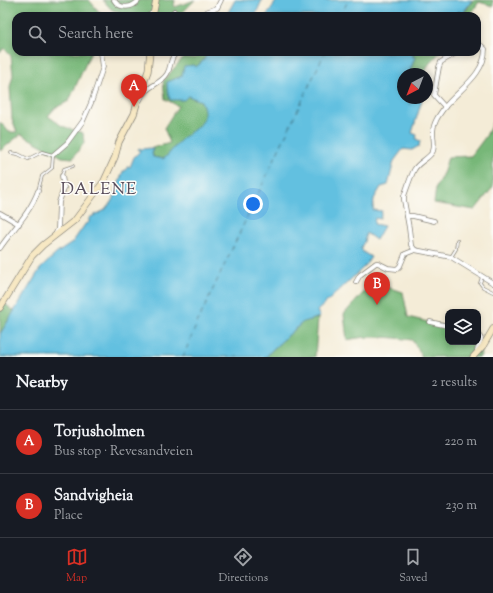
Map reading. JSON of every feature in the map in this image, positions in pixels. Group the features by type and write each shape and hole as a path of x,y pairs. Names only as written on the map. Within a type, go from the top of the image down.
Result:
{"main road":[{"path":"154,12 156,0"},
{"path":"0,308 32,256 43,245 75,220 104,181 120,142 136,109 148,71 150,56"},
{"path":"476,355 493,329"}],"street":[{"path":"114,0 120,6 126,7 134,5 139,0"},
{"path":"206,12 217,8 222,0"},
{"path":"414,250 411,245 404,196 414,170 419,163 433,152 434,124 445,107 473,78 482,65 485,49 481,46"},
{"path":"54,155 67,143 83,121 91,103 103,67 102,56"},
{"path":"136,109 138,108 141,97 146,90 166,75 172,56"},
{"path":"445,107 434,95 441,62 451,56"},
{"path":"55,236 58,228 59,202 64,188 62,176"},
{"path":"0,248 19,224 38,191"},
{"path":"0,213 19,224"},
{"path":"408,216 434,221"},
{"path":"356,282 360,275 376,263 397,270 405,254 414,250 451,257 493,283"},
{"path":"430,322 445,325"},
{"path":"476,355 479,345"}],"lane":[{"path":"11,153 18,154 28,159 42,152 54,155 52,168 42,176 38,191"},
{"path":"62,176 64,169 74,166"},
{"path":"451,257 456,249 457,240"},
{"path":"483,276 480,283 483,287 493,292"}],"green space":[{"path":"0,0 89,0 99,12 12,12 12,56 89,56 69,101 55,108 48,116 62,126 83,133 84,143 73,158 62,157 21,134 0,151 0,122 9,132 17,132 12,119 10,87 13,75 11,56 4,48 0,53"},
{"path":"103,0 175,0 175,7 195,0 183,12 117,12 111,9"},
{"path":"473,0 493,0 493,6 479,2 472,12 465,12"},
{"path":"198,56 206,56 203,61 196,67 193,65 182,76 167,82 167,88 201,101 204,109 204,121 180,141 163,159 153,157 152,148 170,143 164,128 178,106 165,99 163,81 183,58 196,58"},
{"path":"436,56 427,68 411,68 415,57 412,57"},
{"path":"493,121 493,187 475,210 434,203 436,187 444,171 448,157 471,156 486,136"},
{"path":"377,284 403,292 408,317 445,326 445,345 479,345 480,357 421,357 421,354 412,340 371,337 347,340 344,314 366,290"},
{"path":"0,300 14,311 0,334"},
{"path":"318,318 315,357 266,357 303,322"}],"water":[{"path":"235,0 262,0 257,12 228,12"},
{"path":"277,0 472,0 464,12 269,12"},
{"path":"206,56 415,57 411,68 397,68 397,104 421,104 412,133 417,135 416,139 420,141 419,146 412,150 403,149 394,161 388,185 381,187 374,199 373,210 382,211 380,219 375,218 374,224 384,226 376,240 366,233 361,247 363,252 371,257 365,266 317,311 320,317 303,322 266,357 0,357 0,334 40,269 57,253 72,243 86,223 87,224 89,222 89,218 105,210 114,198 123,171 125,171 128,166 130,167 134,157 140,151 138,150 139,148 151,148 153,149 153,157 163,159 183,138 201,123 204,108 201,101 188,96 184,100 170,100 167,88 167,82 182,76 184,66 193,65 196,67 203,61"}],"ferry route":[{"path":"343,12 348,0"},
{"path":"183,357 198,321 323,56"}],"place":[{"name":"Torjusholmen","path":"134,107"},
{"name":"Sandvigheia","path":"377,305"}],"district":[{"name":"DALENE","path":"99,188"}]}
